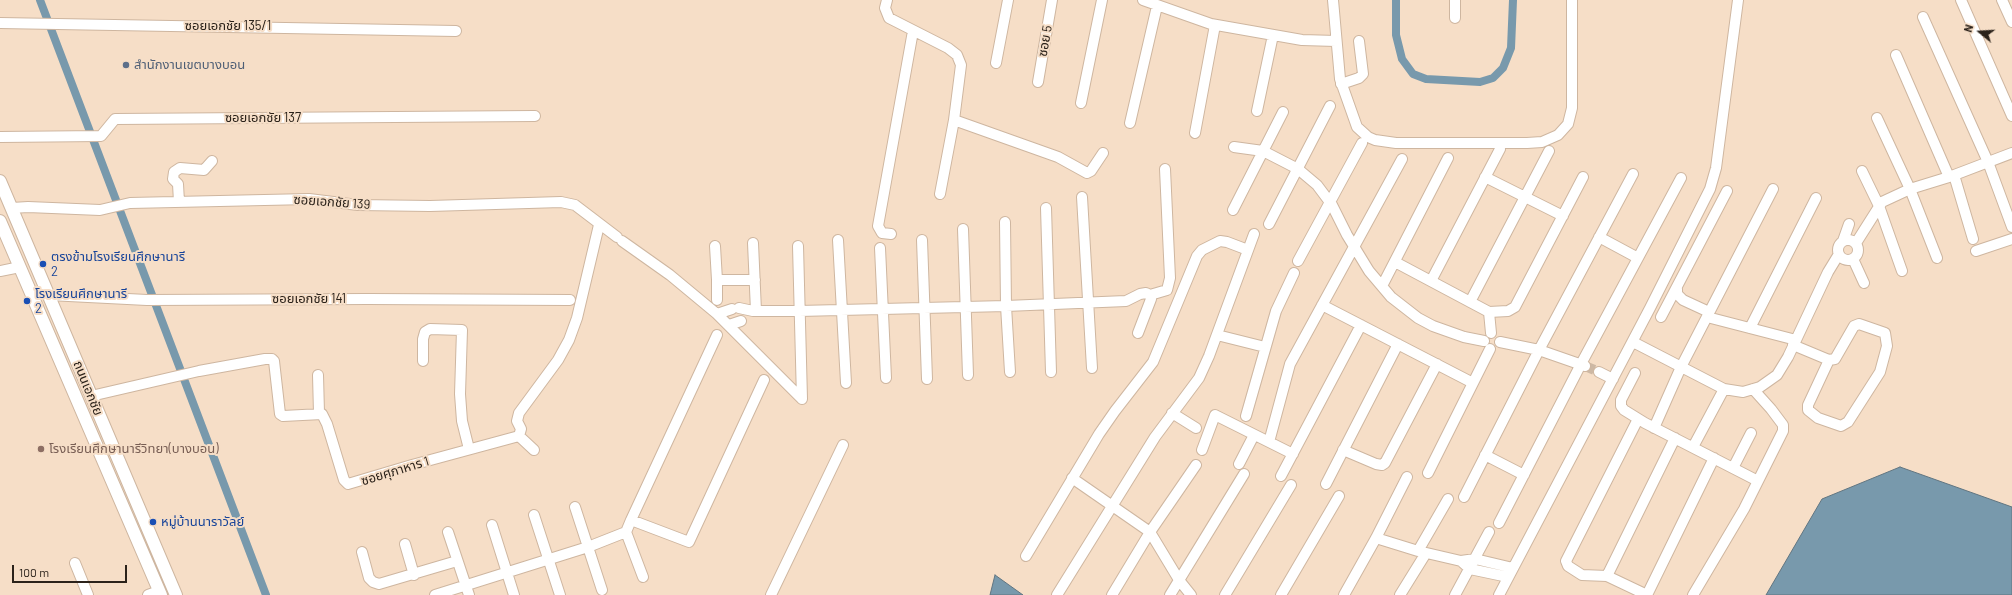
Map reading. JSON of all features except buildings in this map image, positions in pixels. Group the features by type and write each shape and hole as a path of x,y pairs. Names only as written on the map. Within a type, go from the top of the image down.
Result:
{"main road":[{"name":"ถนนเอกชัย","path":"0,181 176,595"},
{"name":"ถนนเอกชัย","path":"0,221 156,594"}],"street":[{"path":"887,0 885,8 889,18 948,48 957,55 961,65 954,120 940,194"},
{"path":"996,63 1008,0"},
{"name":"ซอย 5","path":"1038,82 1052,0"},
{"path":"1081,103 1102,0"},
{"path":"1143,0 1156,6 1215,25 1302,40 1336,41"},
{"path":"1333,0 1341,84 1357,127 1368,137 1375,140 1396,143 1527,143 1550,139 1564,130 1568,124 1571,113 1572,0"},
{"path":"1455,0 1455,18"},
{"path":"1499,595 1613,379 1710,189 1716,168 1738,0"},
{"path":"1961,0 2009,101 2012,116"},
{"path":"2002,0 2012,22"},
{"path":"1130,123 1156,6"},
{"path":"1923,17 1988,162 2012,227"},
{"name":"ซอยเอกชัย 135/1","path":"0,23 456,31"},
{"path":"1195,133 1215,25"},
{"path":"891,234 882,233 878,226 913,31"},
{"path":"1257,111 1273,35"},
{"path":"1341,84 1359,78 1363,74 1359,41"},
{"path":"1896,55 1951,176 1973,239"},
{"path":"1269,224 1330,106"},
{"path":"1233,210 1283,112"},
{"name":"ซอยเอกชัย 137","path":"0,137 60,136 87,138 101,136 115,119 535,116"},
{"path":"1877,118 1910,189 1937,258"},
{"path":"954,120 1058,157 1087,173 1091,171 1103,153"},
{"path":"1298,261 1362,143"},
{"path":"1234,147 1263,151 1298,169 1317,185 1329,202 1369,271 1391,296 1418,318 1447,332 1488,341"},
{"path":"1431,281 1500,149"},
{"path":"1470,302 1549,151"},
{"path":"1839,254 1846,260 1853,259 1858,252 1856,243 1882,202 1910,189 1951,176 2012,153"},
{"path":"1382,286 1448,158"},
{"path":"1269,442 1290,364 1402,159"},
{"path":"179,202 178,184 173,179 174,172 180,168 204,170 212,161"},
{"path":"729,325 750,315 799,311 883,310 1126,301 1140,294 1146,293 1150,295 1167,290 1170,278 1165,169"},
{"path":"1862,171 1879,206 1902,271"},
{"path":"1464,498 1539,350 1633,174"},
{"path":"1485,177 1563,216"},
{"path":"1395,262 1489,312 1508,311 1515,307 1584,177"},
{"path":"1499,523 1681,178"},
{"path":"1654,428 1681,367 1773,189"},
{"path":"1661,317 1677,289 1727,190"},
{"path":"1082,197 1092,368"},
{"path":"1750,328 1816,198"},
{"name":"ซอยเอกชัย 139","path":"12,208 28,207 100,210 130,203 310,199 358,205 430,206 561,202 575,205 599,225 670,276 717,314 802,400 799,311"},
{"path":"1046,208 1051,372"},
{"path":"1005,222 1006,306 1010,372"},
{"path":"1632,342 1724,389 1743,392 1760,387 1777,375 1839,254 1838,248 1843,241 1850,224"},
{"path":"534,450 519,436 521,429 517,421 519,413 558,360 569,340 576,318 599,225"},
{"path":"963,229 968,375"},
{"path":"1057,595 1155,437 1199,378 1217,335 1254,234"},
{"path":"1599,237 1638,258"},
{"path":"1976,251 2012,239"},
{"path":"838,240 846,383"},
{"path":"922,240 927,379"},
{"path":"1843,241 1851,240 1856,243"},
{"path":"1026,556 1072,478 1115,411 1156,357 1197,256 1202,250 1220,241 1248,250"},
{"path":"750,315 755,280 753,242"},
{"path":"715,246 717,300"},
{"path":"798,246 799,311"},
{"path":"880,248 886,378"},
{"path":"1853,259 1864,283"},
{"path":"0,271 20,267"},
{"path":"1246,416 1279,302 1294,273"},
{"path":"717,280 755,280"},
{"path":"1677,289 1677,294 1683,300 1708,315 1794,343 1829,360 1835,359 1854,326 1859,324 1883,332 1886,335 1887,346 1880,372 1848,422 1841,426 1818,418 1808,410 1808,405 1829,360"},
{"name":"ซอยเอกชัย 141","path":"48,295 147,300 170,298 570,300"},
{"path":"1138,333 1149,306 1151,299 1150,295"},
{"path":"1322,305 1473,383"},
{"path":"717,314 735,308 750,315"},
{"path":"1428,473 1473,383 1488,341 1489,312"},
{"path":"1281,476 1361,325"},
{"path":"423,361 423,339 425,332 430,330 462,330 460,394 462,421 469,449"},
{"path":"1488,341 1496,334 1500,342 1539,350 1583,365"},
{"path":"643,577 626,532 717,335"},
{"path":"1217,335 1265,347"},
{"path":"1326,484 1398,344"},
{"path":"91,396 181,377 200,371 272,359 274,361 280,414 283,416 319,413 318,375"},
{"path":"1343,450 1376,464 1382,465 1385,463 1437,364"},
{"path":"1599,372 1613,379"},
{"path":"1635,374 1621,400 1621,406 1638,419 1654,428 1694,447 1758,481"},
{"path":"631,520 689,542 764,380"},
{"path":"1694,447 1724,389"},
{"path":"1693,595 1744,509 1783,431 1783,425 1772,409 1752,389"},
{"name":"ซอยศุภาหาร 1","path":"319,413 324,416 344,480 348,484 519,436"},
{"path":"1172,413 1196,428"},
{"path":"1202,450 1215,415 1293,454"},
{"path":"1638,419 1566,561 1568,566 1582,575 1607,576 1647,595 1714,458"},
{"path":"1733,468 1751,433"},
{"path":"1239,464 1254,435"},
{"path":"1607,576 1675,438"},
{"path":"771,595 843,444"},
{"path":"1485,455 1524,475"},
{"path":"1112,595 1150,532 1196,465"},
{"path":"1170,595 1244,474"},
{"path":"1072,478 1150,532 1179,580 1191,595"},
{"path":"1344,595 1407,478"},
{"path":"1225,595 1291,485"},
{"path":"1280,595 1339,496"},
{"path":"1400,595 1448,499"},
{"path":"575,507 602,590"},
{"path":"534,515 546,559 560,595"},
{"path":"492,525 514,595"},
{"path":"448,532 469,595"},
{"path":"435,595 588,547 626,532"},
{"path":"1455,595 1489,532"},
{"path":"1376,538 1422,552 1461,561 1475,559 1510,573"},
{"path":"405,544 414,575"},
{"path":"362,552 369,578 373,582 379,584 457,562"},
{"path":"1461,561 1470,568 1510,573"},
{"path":"75,563 88,595"}],"water":[{"path":"1900,467 2012,507 2012,595 1766,595 1822,499"},
{"path":"995,575 1023,595 990,595"}],"waterway":[{"path":"40,0 266,595"},
{"path":"1396,0 1396,35 1402,59 1413,74 1426,79 1480,82 1493,78 1503,68 1511,48 1513,0"}],"tunnel":[{"path":"1585,366 1599,372"}],"place":[{"name":"สำนักงานเขตบางบอน","path":"126,65"},
{"name":"ตรงข้ามโรงเรียนศึกษานารี 2","path":"43,264"},
{"name":"โรงเรียนศึกษานารี 2","path":"27,301"},
{"name":"โรงเรียนศึกษานารีวิทยา(บางบอน)","path":"41,449"},
{"name":"หมู่บ้านนาราวัลย์","path":"153,522"}]}
